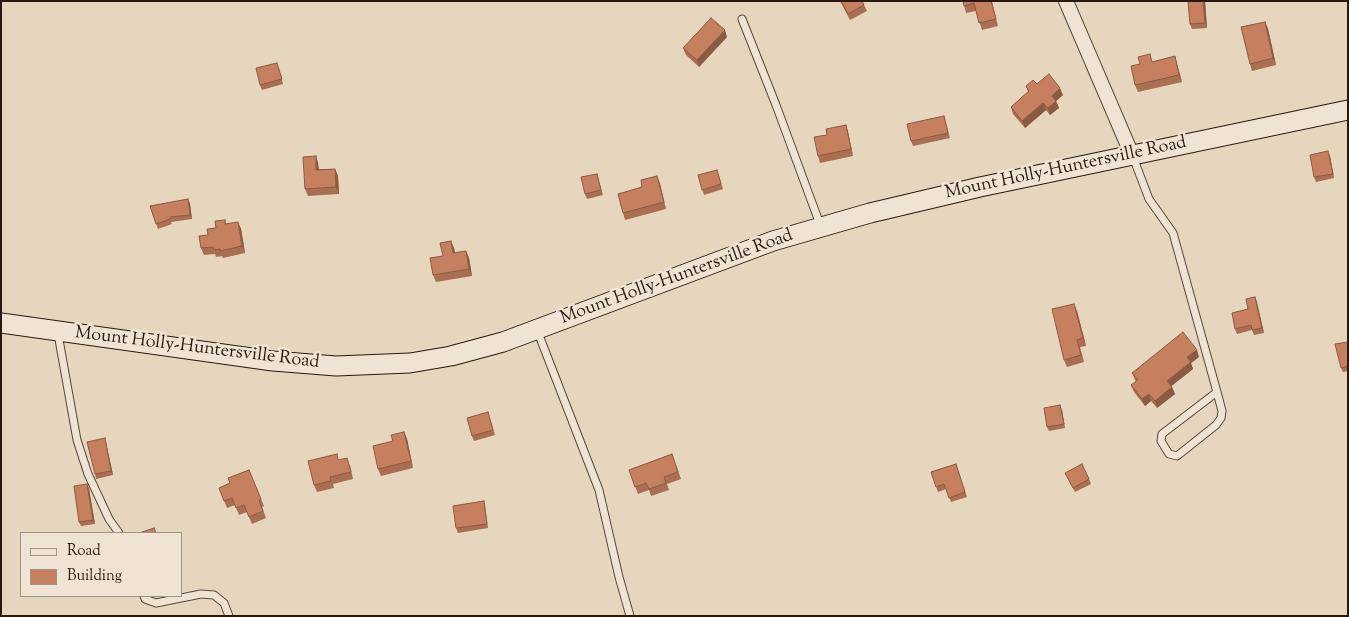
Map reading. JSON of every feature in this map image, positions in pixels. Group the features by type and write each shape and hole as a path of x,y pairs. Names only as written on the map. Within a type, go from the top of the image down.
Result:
{"main road":[{"name":"Mount Holly-Huntersville Road","path":"1,323 272,362 360,366 410,363 451,356 503,342 774,242 904,204 1132,155 1346,112"}],"street":[{"path":"1066,1 1132,155"}],"lane":[{"path":"742,19 822,227"},
{"path":"1132,155 1149,199 1173,233 1222,410 1221,418 1216,425 1177,456 1169,454 1161,441 1162,434 1217,392"},
{"path":"537,330 599,490 630,616"},
{"path":"58,331 77,440 88,474 108,519 118,532"},
{"path":"144,597 156,603 201,594 214,595 224,602 229,616"}],"building":[{"path":"841,1 862,1 864,5 848,14"},
{"path":"963,1 991,1 996,19 979,23 974,3 964,6"},
{"path":"1188,1 1203,1 1205,23 1190,24"},
{"path":"711,18 725,30 697,60 683,48"},
{"path":"1265,22 1273,58 1250,64 1241,27"},
{"path":"1150,54 1152,62 1175,56 1179,75 1135,85 1131,66 1140,64 1138,57"},
{"path":"277,63 282,79 260,85 256,68"},
{"path":"1049,74 1060,88 1052,96 1056,101 1048,108 1043,103 1022,121 1011,107 1029,91 1026,86 1033,80 1037,84"},
{"path":"944,116 948,133 911,141 907,124"},
{"path":"846,125 851,149 818,156 814,137 827,135 826,129"},
{"path":"1328,151 1333,174 1314,177 1310,155"},
{"path":"316,156 316,170 335,169 336,187 305,189 303,157"},
{"path":"717,170 721,184 702,190 698,175"},
{"path":"597,174 601,190 585,194 581,177"},
{"path":"657,176 664,202 623,213 618,194 642,187 641,180"},
{"path":"188,199 190,215 170,217 170,219 156,224 150,206"},
{"path":"225,220 225,224 238,222 242,246 220,251 220,249 214,250 213,247 201,248 199,236 208,235 207,229 216,228 215,221"},
{"path":"451,241 453,253 466,251 469,269 433,275 430,258 443,256 440,243"},
{"path":"1255,297 1262,328 1252,330 1251,325 1235,329 1232,313 1248,309 1246,299"},
{"path":"1074,304 1083,338 1077,340 1081,355 1064,360 1052,309"},
{"path":"1183,332 1197,350 1187,357 1191,362 1167,381 1172,387 1155,401 1149,394 1142,399 1131,385 1138,380 1132,373"},
{"path":"1348,342 1348,366 1341,368 1335,344"},
{"path":"1060,405 1064,424 1047,427 1044,408"},
{"path":"488,412 493,430 472,436 467,418"},
{"path":"404,432 411,461 378,469 373,446 393,441 391,435"},
{"path":"105,438 111,471 95,474 87,442"},
{"path":"337,454 338,460 347,458 351,472 330,477 331,481 314,485 308,461"},
{"path":"672,454 678,472 664,477 666,483 649,489 646,483 635,487 629,470"},
{"path":"956,464 965,492 949,498 944,484 936,487 931,472"},
{"path":"1082,464 1089,479 1073,488 1065,473"},
{"path":"249,470 261,499 259,500 263,511 249,517 244,505 236,508 232,498 224,501 219,488 230,483 228,478"},
{"path":"87,484 93,520 79,522 74,486"},
{"path":"484,501 487,524 456,528 453,506"},
{"path":"154,528 156,532 142,532"}]}
